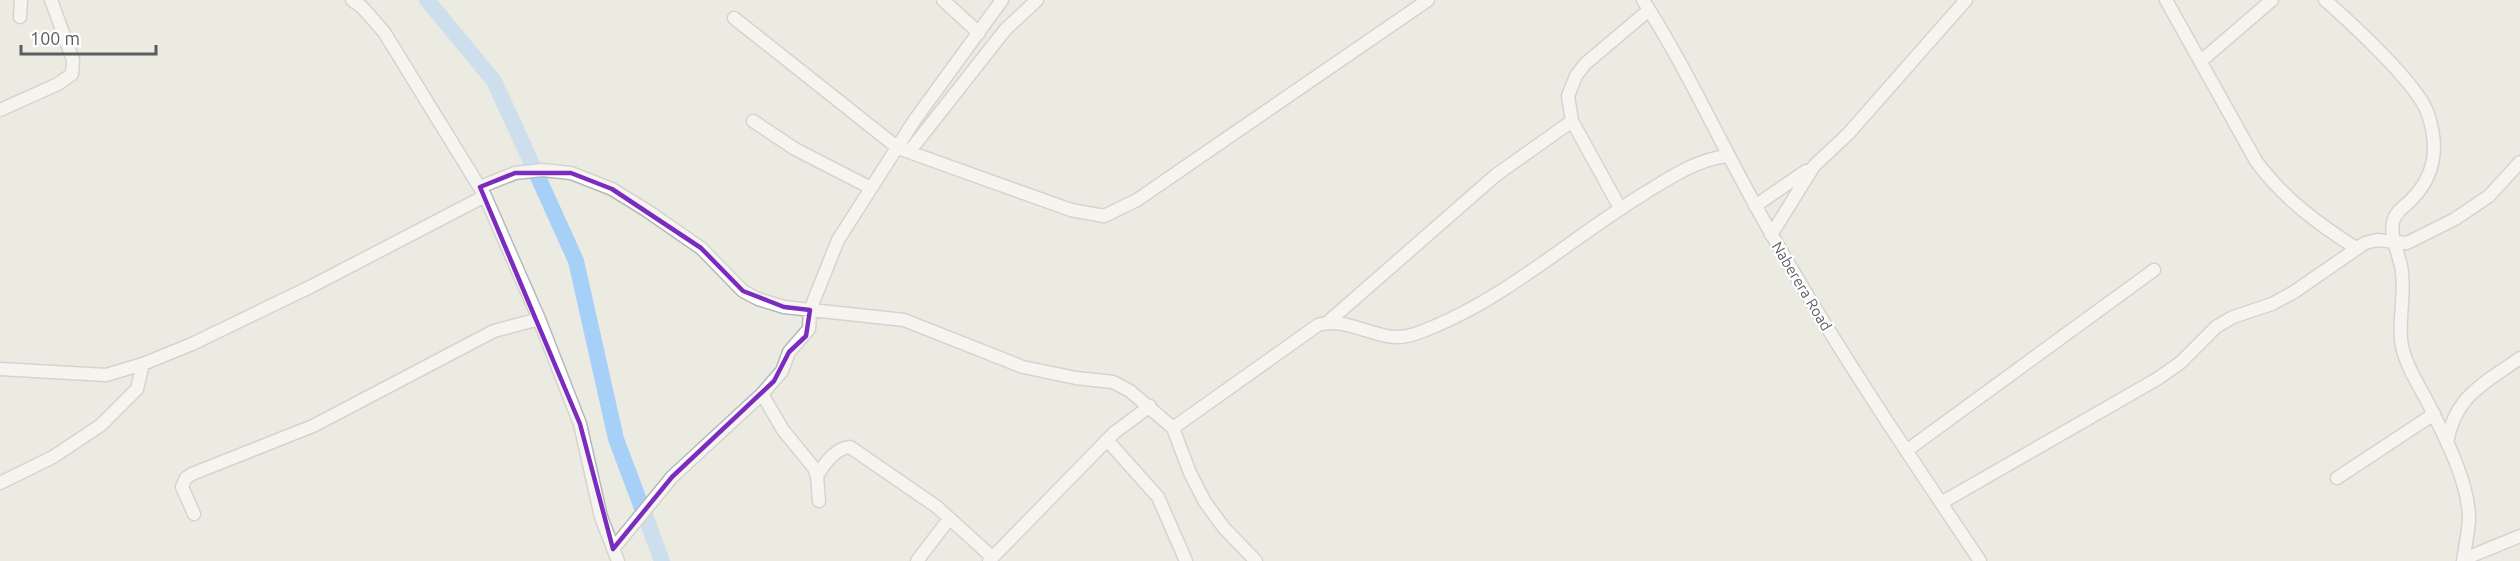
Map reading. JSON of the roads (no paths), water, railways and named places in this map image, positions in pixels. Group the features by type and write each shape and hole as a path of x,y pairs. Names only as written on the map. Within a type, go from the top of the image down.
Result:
{"street":[{"path":"20,17 21,0"},
{"path":"0,110 58,84 72,74 73,60 51,0"},
{"path":"352,0 362,7 384,32 483,192 539,319 580,424 601,517 618,561"},
{"path":"943,0 979,33"},
{"path":"903,150 914,121 1002,0"},
{"path":"613,549 672,477 762,394 782,371 789,352 806,336 810,310 838,240 871,188 1005,30 1037,0"},
{"path":"734,18 903,150 1071,210 1104,216 1137,201 1428,0"},
{"path":"1755,206 1814,166 1848,134 1966,0"},
{"path":"2166,0 2256,161 2272,183 2327,230 2356,248"},
{"path":"2201,62 2272,0"},
{"path":"2325,0 2384,57 2413,90 2428,112 2436,150 2434,165 2421,189 2394,218 2395,243 2402,268 2404,296 2401,339 2405,357 2447,443 2468,500 2469,518 2464,560 2520,536"},
{"path":"1620,208 1572,121 1568,96 1576,75 1646,5"},
{"name":"Naberera Road","path":"1646,5 1674,52 1727,156 1771,235 1826,328 1980,561"},
{"path":"753,121 795,149 871,188"},
{"path":"1173,428 1306,332 1328,322 1488,183 1572,121"},
{"path":"1328,322 1395,337 1416,334 1491,298 1620,208 1699,162 1727,156"},
{"path":"1941,503 2157,379 2180,363 2216,327 2232,317 2272,304 2295,292 2356,248 2377,240 2395,243 2416,240 2476,206 2489,196 2520,162"},
{"path":"1771,235 1814,166"},
{"path":"0,369 106,375 143,364 192,344 312,286 515,173 542,170 571,173 612,189 646,210 701,249 743,291 773,304 904,320 1023,366 1076,378 1113,382 1150,406 1173,428 1190,473 1205,502 1224,528 1256,561"},
{"path":"1906,451 2154,270"},
{"path":"194,514 182,487 186,478 192,474 313,426 494,331 539,319"},
{"path":"2447,443 2450,423 2457,408 2472,392 2520,358"},
{"path":"0,483 53,457 101,425 137,389 143,364"},
{"path":"762,394 771,413 810,462 817,476 819,501"},
{"path":"817,476 830,459 841,450 850,447 906,483 949,519 991,559 1107,440 1124,424 1150,406"},
{"path":"2337,478 2434,414"},
{"path":"1107,440 1158,498 1186,561"},
{"path":"923,559 949,519"}],"waterway":[{"path":"427,0 494,81 532,164"},
{"path":"538,177 576,261 616,439 662,561"}]}
